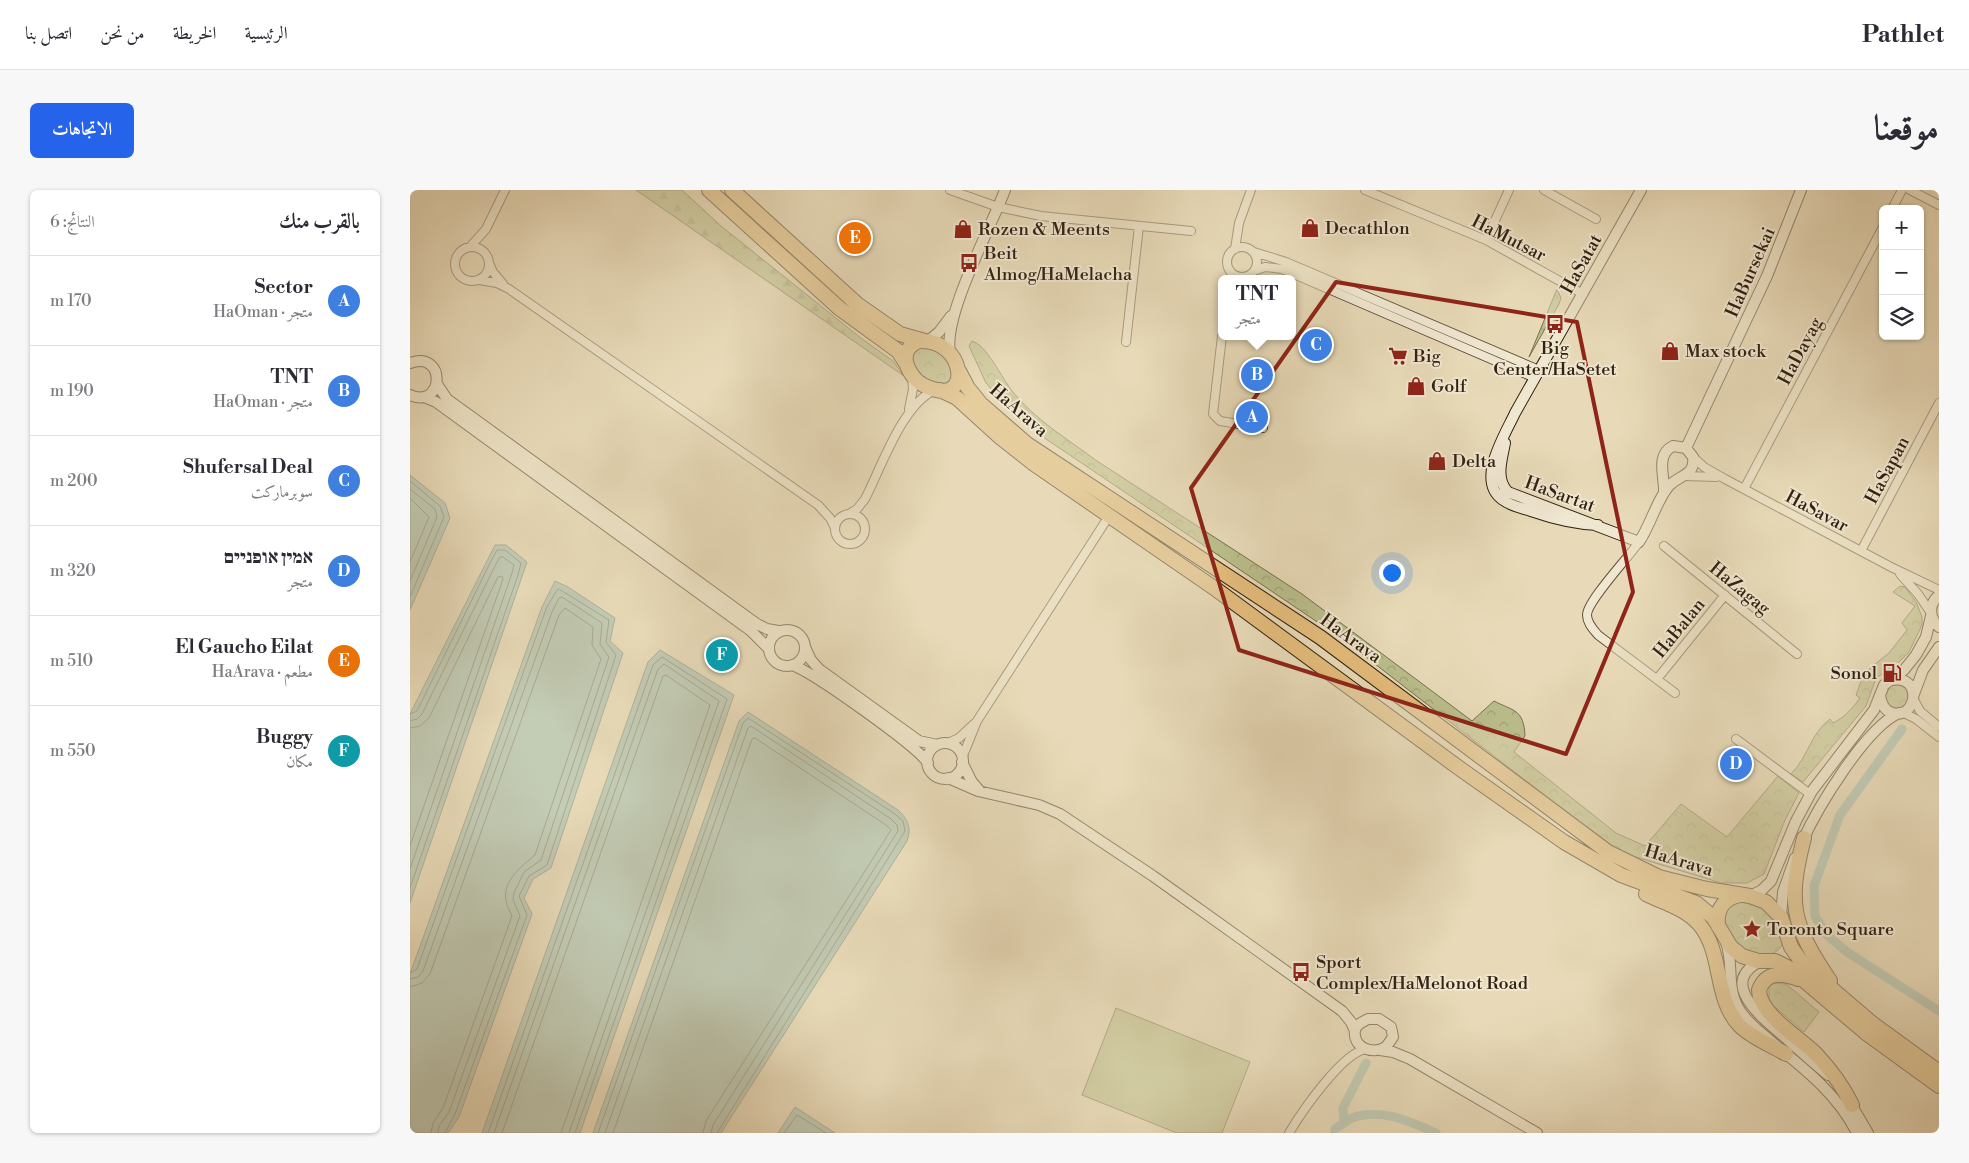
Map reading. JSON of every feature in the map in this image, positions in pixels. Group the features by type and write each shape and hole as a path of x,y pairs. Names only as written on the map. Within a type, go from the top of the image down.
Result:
{"highway":[{"path":"710,190 839,308 898,351 909,369 925,386 938,390 953,387 958,380 959,371 957,362 950,353 940,345 900,334 856,304 732,190"},
{"path":"909,369 906,355 909,347 916,342 926,341"},
{"name":"HaArava","path":"959,371 968,388 981,404 1027,444 1314,633 1608,852 1635,867 1671,880 1747,895 1766,902 1781,917"},
{"name":"HaArava","path":"938,390 957,398 1018,452 1254,616 1471,777 1597,862 1633,880 1696,903 1709,913 1726,941 1742,956 1764,961 1775,961 1786,966 1880,1045 1939,1086"},
{"path":"1804,838 1794,885 1796,913 1815,957 1842,998"},
{"path":"1597,862 1631,886 1693,918 1708,938 1725,1003 1735,1020 1745,1030 1786,1054"},
{"name":"HaArava","path":"1718,926 1718,912 1724,903 1733,897 1747,895"},
{"path":"1781,917 1786,925 1787,937 1799,959 1887,1036 1939,1072"},
{"path":"1764,961 1780,954 1787,937"},
{"path":"1810,985 1795,978 1777,974 1765,979 1761,984 1759,997 1768,1012 1808,1046 1827,1066 1852,1105"}],"street":[{"path":"505,190 483,239 489,264 493,272 508,289"},
{"path":"950,190 998,207 1041,216 1191,231"},
{"path":"950,353 949,337 954,311 1005,190"},
{"path":"1232,275 1229,269 1228,260 1235,248 1240,218 1252,190"},
{"name":"HaMutsar","path":"1365,190 1486,240 1582,294"},
{"path":"1486,240 1509,190"},
{"path":"1544,190 1596,219"},
{"name":"HaBursekai","path":"1686,448 1767,276 1801,190"},
{"path":"1894,205 1902,190"},
{"path":"1910,190 1939,205"},
{"name":"HaSatat","path":"1506,432 1638,191"},
{"path":"1126,342 1139,226"},
{"path":"486,229 470,247 458,256 456,268 459,274 466,280 497,283 508,289 818,504 830,518 839,540 853,544 862,539 864,534 862,520 866,499 909,411 920,398 938,390"},
{"name":"HaDayag","path":"1744,490 1879,234"},
{"path":"470,247 485,253"},
{"path":"1235,248 1244,247 1286,262 1537,374"},
{"path":"1254,252 1257,263 1254,271"},
{"path":"479,280 487,273 489,264"},
{"path":"1247,275 1266,267 1282,269 1537,374"},
{"path":"926,341 942,328 954,311"},
{"path":"1221,340 1212,409 1215,418 1224,422 1262,428"},
{"path":"410,363 422,361 433,367 436,372 437,384 447,399 757,624 767,629 778,631 784,629 796,631 804,641 811,660 819,669 919,741 936,745 948,744 965,733 977,721"},
{"path":"909,369 913,389 909,411"},
{"path":"424,397 430,394 437,384"},
{"path":"410,395 424,397 436,402 751,631 768,648 775,662 780,665 792,666 817,678 914,748 928,763 934,775 948,778 984,792 1039,805 1065,817 1153,876 1342,1011 1351,1022 1356,1037 1367,1049"},
{"name":"HaSapan","path":"1862,551 1939,402"},
{"name":"HaSartat","path":"1506,432 1499,444 1491,473 1492,486 1498,496 1507,503 1561,521 1598,525 1639,542"},
{"path":"1664,493 1693,467 1693,457 1686,448 1676,446 1666,451 1662,460 1664,493 1653,519 1639,542 1593,600 1587,614 1588,622 1598,635 1675,693"},
{"name":"HaSavar","path":"1693,457 1704,467 1725,480 1894,569 1939,590"},
{"path":"1664,469 1670,476 1682,477"},
{"name":"HaSavar","path":"1682,477 1707,476 1725,480"},
{"path":"835,528 836,521 857,508 866,499"},
{"path":"818,504 862,520"},
{"path":"948,778 959,771 977,721 1109,516"},
{"name":"HaZagag","path":"1664,546 1797,654"},
{"name":"HaSavar","path":"1894,569 1914,588 1931,615"},
{"name":"HaBalan","path":"1657,679 1725,595"},
{"path":"1747,895 1765,888 1774,877 1788,840 1810,794 1872,713 1884,685 1904,670 1916,655 1928,632 1933,602 1939,595"},
{"path":"1931,615 1939,627"},
{"path":"768,648 770,640 778,631"},
{"path":"1781,917 1784,887 1804,838 1824,799 1846,767 1880,726 1910,707 1923,670 1939,646"},
{"path":"792,666 802,658 805,647"},
{"path":"1892,680 1906,681 1912,688 1920,711 1939,727"},
{"path":"1880,694 1884,707 1892,712 1901,713 1916,719 1939,737"},
{"path":"1736,739 1810,794"},
{"path":"948,744 958,749 972,782 984,792"},
{"path":"928,763 929,754 936,745"},
{"path":"1726,941 1730,959 1731,988 1738,1008 1752,1025 1833,1097 1857,1133"},
{"path":"1764,961 1753,965 1744,977 1744,992 1751,1007 1828,1076 1852,1105 1868,1133"},
{"path":"1342,1011 1386,1022 1402,1049 1414,1062"},
{"path":"1352,1056 1361,1022 1372,1018"},
{"path":"1380,1050 1391,1043 1393,1033"},
{"path":"1289,1133 1311,1099 1352,1056 1367,1049 1398,1054 1537,1133"}],"highlighted area":[{"path":"1336,282 1577,322 1633,592 1566,754 1239,650 1191,488"}],"green space":[{"path":"636,190 682,190 721,226 862,339 893,361 904,376"},
{"path":"1557,289 1561,298 1559,304 1529,357"},
{"path":"972,341 989,355 1021,402 1052,429 1097,461 1302,594 1472,721 1494,701 1516,712 1522,721 1525,736 1514,752 1616,833 1645,846 1681,804 1727,837 1778,776 1799,793 1785,820 1764,874 1747,883 1721,883 1626,854 1605,842 1344,640 1043,437 1000,399 986,383 969,346"},
{"path":"917,346 938,349 955,372 948,385 927,382 911,363"},
{"path":"1900,586 1905,587 1916,602 1922,617 1922,625 1909,652 1897,664 1876,678 1866,706 1803,782 1791,774 1802,760 1818,731 1830,719 1833,723 1851,709 1860,698 1856,695 1862,679 1869,669 1889,653 1907,630 1902,623 1915,606 1893,592"},
{"path":"1902,683 1911,695 1904,709 1894,709 1889,706 1883,697 1888,685"},
{"path":"1749,899 1776,915 1784,941 1777,951 1762,955 1744,953 1721,925 1726,905"},
{"path":"1773,983 1786,984 1819,1012 1804,1032 1769,1002 1769,985"},
{"path":"1116,1008 1250,1062 1222,1133 1177,1133 1082,1095"}],"water":[{"path":"410,475 445,503 450,518 410,610"},
{"path":"495,545 506,545 527,562 410,903 410,714"},
{"path":"555,581 568,587 615,618 610,641 623,653 551,868 533,879 524,898 532,914 459,1117 448,1133 410,1133 410,974 542,607"},
{"path":"660,650 734,695 580,1133 482,1133 648,662"},
{"path":"748,712 898,810 908,824 907,841 721,1133 593,1133 739,721"},
{"path":"795,1107 835,1133 778,1133"}],"waterway":[{"path":"1902,729 1840,815 1814,886 1815,916 1827,935 1847,952 1939,1011"},
{"path":"1344,1123 1343,1108 1366,1063"},
{"path":"1335,1129 1352,1118 1373,1114 1395,1117 1436,1133"},
{"path":"1332,1133 1335,1129"}],"place":[{"name":"Decathlon","path":"1310,228"},
{"name":"Rozen & Meents","path":"963,229"},
{"name":"El Gaucho Eilat","path":"855,238"},
{"name":"Beit Almog/HaMelacha","path":"969,263"},
{"name":"Big Center/HaSetet","path":"1555,324"},
{"name":"Shufersal Deal","path":"1316,345"},
{"name":"Max stock","path":"1670,351"},
{"name":"Big","path":"1398,356"},
{"name":"TNT","path":"1257,375"},
{"name":"Golf","path":"1416,386"},
{"name":"Sector","path":"1252,417"},
{"name":"Delta","path":"1437,461"},
{"name":"Buggy","path":"722,655"},
{"name":"Sonol","path":"1892,673"},
{"name":"אמין אופניים","path":"1736,764"},
{"name":"Toronto Square","path":"1752,929"},
{"name":"Sport Complex/HaMelonot Road","path":"1301,972"}]}
